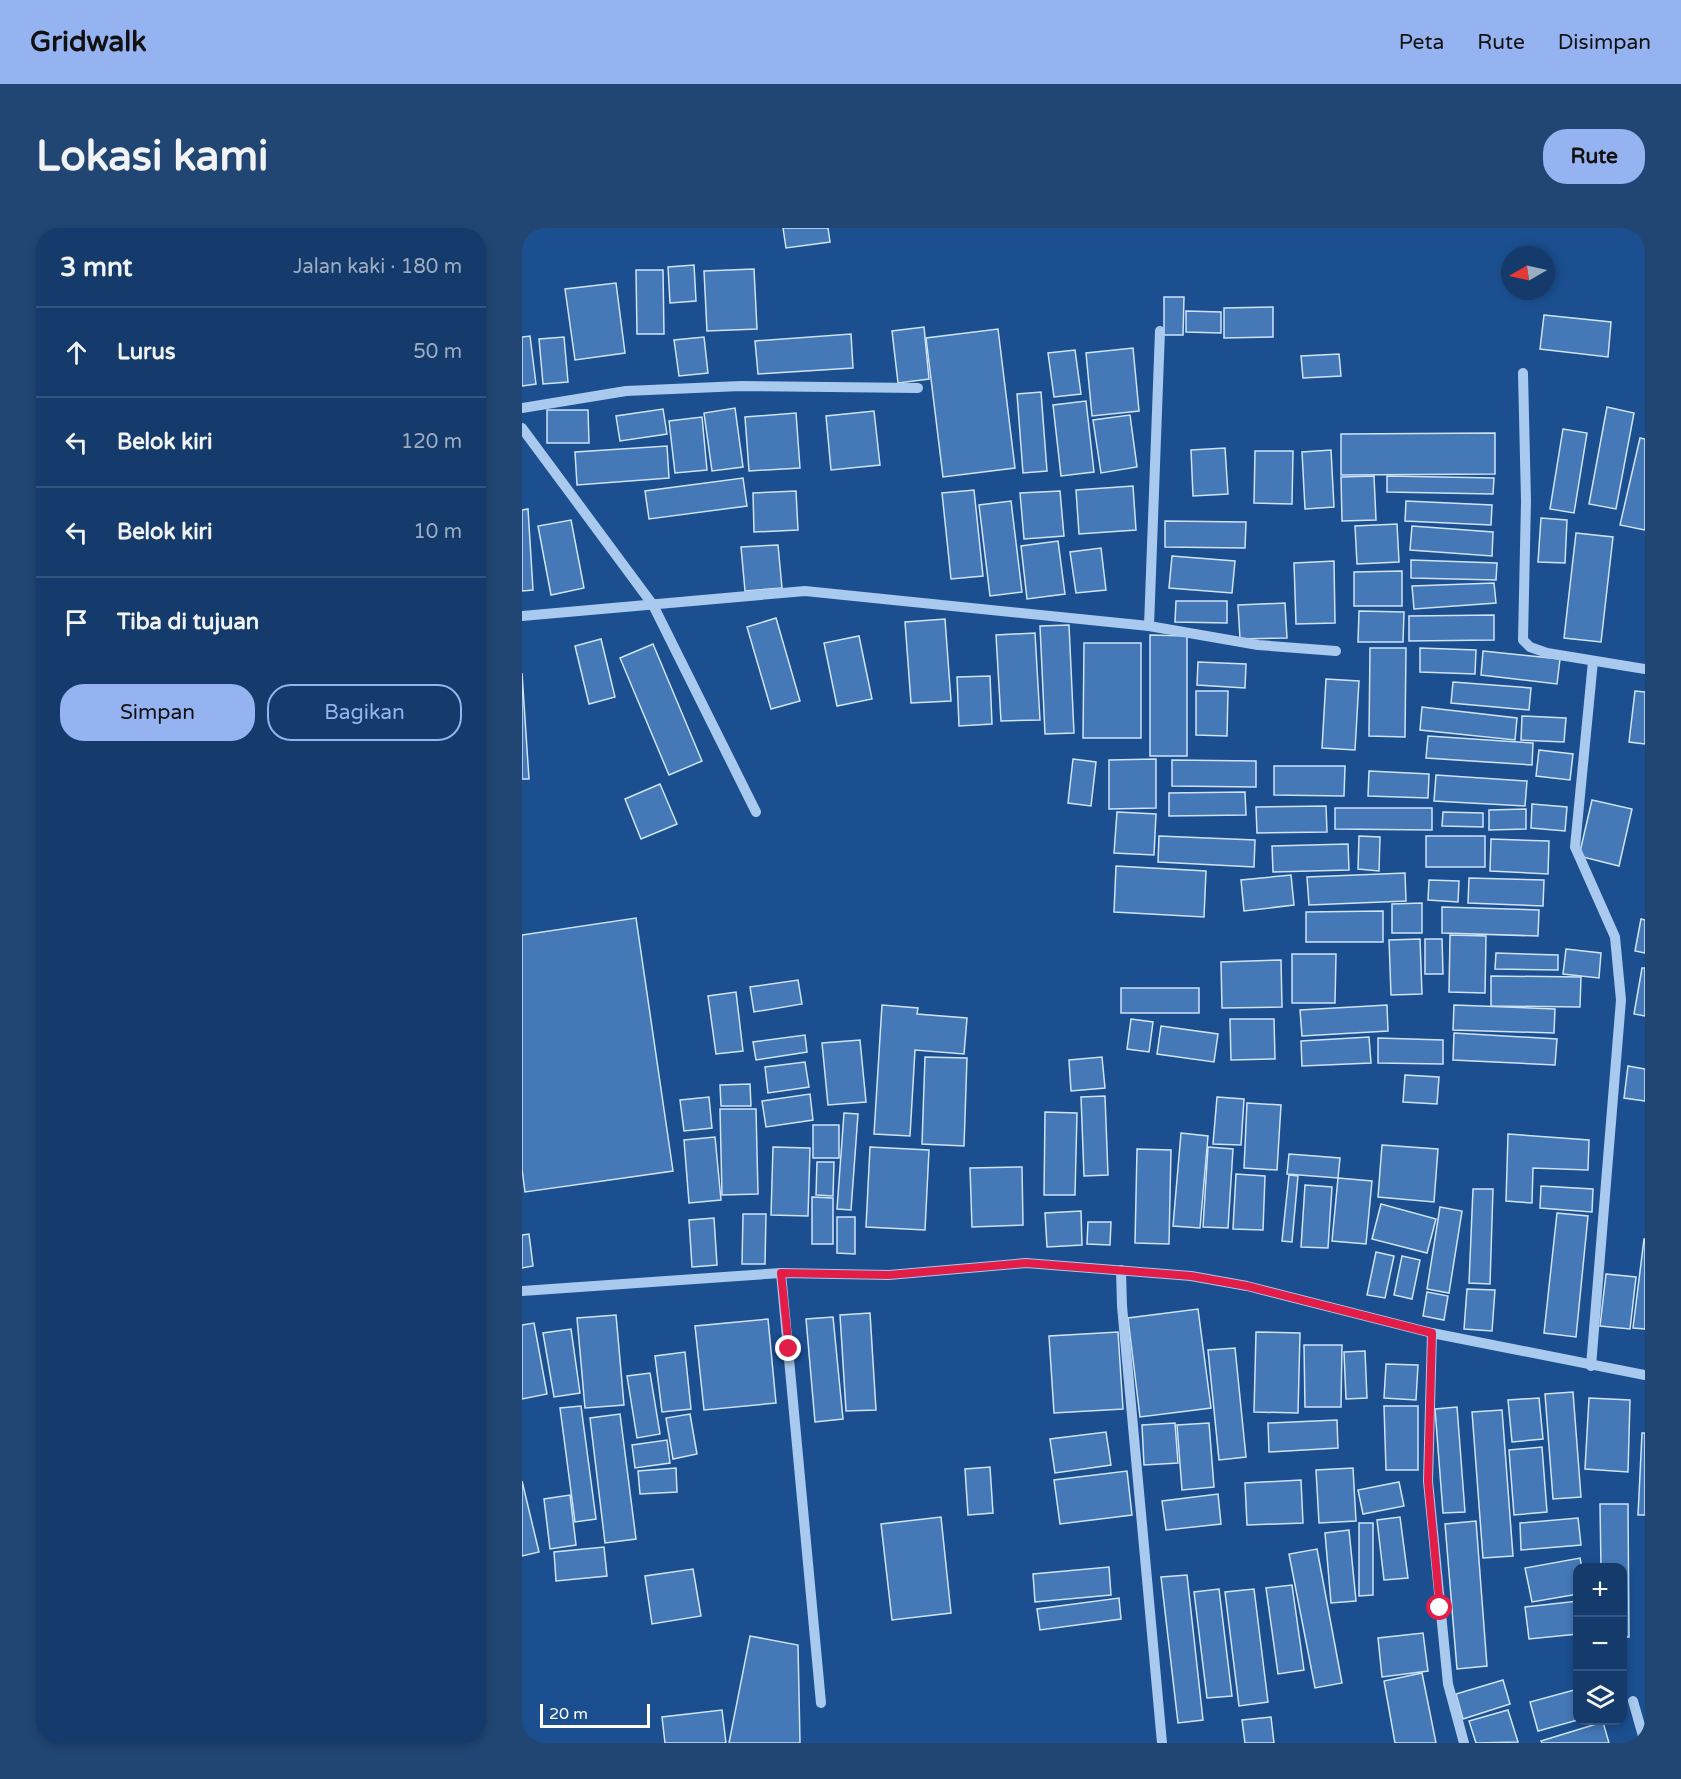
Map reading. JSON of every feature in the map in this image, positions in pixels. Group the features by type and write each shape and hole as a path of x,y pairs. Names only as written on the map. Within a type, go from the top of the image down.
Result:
{"street":[{"path":"1149,626 1160,331"},
{"path":"1523,373 1526,501 1523,640 1530,648 1546,653 1645,669"},
{"path":"522,408 626,391 741,386 918,388"},
{"path":"522,428 653,605 756,812"},
{"path":"522,616 805,591 1149,626 1258,645 1336,651"},
{"path":"1591,1366 1621,1000 1615,937 1575,847 1593,661"},
{"path":"522,1291 781,1273 889,1275 1026,1263 1121,1270 1191,1276 1247,1286 1432,1333 1645,1375"},
{"path":"1121,1270 1122,1306 1162,1743"},
{"path":"781,1273 821,1702"},
{"path":"1432,1333 1428,1481 1448,1683 1464,1743"},
{"path":"1633,1701 1644,1743"}],"building":[{"path":"783,228 828,228 830,242 786,248"},
{"path":"694,265 696,301 670,303 668,267"},
{"path":"754,269 757,329 707,331 704,271"},
{"path":"636,270 663,270 664,334 637,334"},
{"path":"616,283 625,353 575,360 565,289"},
{"path":"1164,297 1184,297 1183,335 1164,335"},
{"path":"1273,307 1273,337 1224,338 1224,308"},
{"path":"1186,311 1221,312 1221,333 1186,332"},
{"path":"1544,315 1611,322 1608,357 1540,349"},
{"path":"924,327 929,379 898,383 892,331"},
{"path":"998,329 1015,468 943,477 926,338"},
{"path":"851,334 853,368 758,374 755,341"},
{"path":"530,336 536,384 522,386 522,337"},
{"path":"564,337 568,382 543,384 539,339"},
{"path":"704,337 708,373 679,376 674,340"},
{"path":"1133,348 1139,411 1092,416 1086,353"},
{"path":"1075,350 1081,394 1054,397 1048,353"},
{"path":"1339,354 1341,376 1303,378 1301,356"},
{"path":"1041,392 1047,471 1023,473 1017,394"},
{"path":"1086,401 1094,472 1061,476 1053,405"},
{"path":"1607,407 1634,413 1616,509 1589,504"},
{"path":"735,408 743,467 712,471 704,413"},
{"path":"663,409 667,434 620,441 616,416"},
{"path":"547,410 588,410 589,443 547,443"},
{"path":"874,411 880,465 831,470 826,416"},
{"path":"796,413 800,468 749,471 745,417"},
{"path":"1130,415 1137,467 1101,473 1093,420"},
{"path":"702,417 707,470 675,473 669,421"},
{"path":"1563,429 1587,433 1574,513 1550,509"},
{"path":"1495,433 1495,474 1341,475 1341,434"},
{"path":"1640,438 1645,439 1645,530 1620,525"},
{"path":"667,446 669,478 577,485 575,452"},
{"path":"1225,448 1228,494 1193,496 1191,450"},
{"path":"1331,450 1334,507 1305,509 1302,452"},
{"path":"1255,451 1293,451 1292,504 1254,503"},
{"path":"1374,476 1376,520 1342,521 1341,477"},
{"path":"1387,476 1494,478 1493,494 1387,492"},
{"path":"743,478 747,506 649,519 645,491"},
{"path":"1133,486 1136,530 1079,534 1076,490"},
{"path":"974,490 983,576 951,579 942,493"},
{"path":"796,491 798,530 754,532 753,493"},
{"path":"1060,491 1064,536 1024,539 1020,493"},
{"path":"1011,501 1022,592 990,596 979,505"},
{"path":"1406,501 1492,505 1491,525 1405,521"},
{"path":"528,509 533,590 522,591 522,510"},
{"path":"1541,518 1567,520 1565,563 1538,562"},
{"path":"571,520 584,588 551,595 538,526"},
{"path":"1165,521 1246,522 1245,548 1165,547"},
{"path":"1397,524 1399,562 1357,564 1355,526"},
{"path":"1412,526 1493,532 1492,556 1410,550"},
{"path":"1576,533 1613,537 1601,642 1564,638"},
{"path":"1058,541 1065,594 1027,599 1021,546"},
{"path":"778,545 782,588 745,591 741,547"},
{"path":"1101,548 1106,590 1076,593 1070,552"},
{"path":"1172,556 1235,561 1232,593 1169,588"},
{"path":"1411,560 1497,563 1496,580 1411,578"},
{"path":"1334,561 1335,623 1296,624 1294,563"},
{"path":"1402,571 1402,606 1354,606 1354,572"},
{"path":"1494,583 1496,603 1414,609 1412,586"},
{"path":"1176,601 1227,601 1227,623 1175,622"},
{"path":"1285,603 1287,638 1240,639 1238,605"},
{"path":"1359,611 1404,612 1403,642 1358,642"},
{"path":"1494,615 1494,640 1409,641 1409,616"},
{"path":"776,618 800,701 771,709 747,627"},
{"path":"945,619 951,701 911,703 905,622"},
{"path":"1069,625 1074,733 1045,734 1040,626"},
{"path":"1035,633 1040,720 1001,721 996,635"},
{"path":"1150,635 1187,636 1187,756 1150,756"},
{"path":"859,636 872,699 837,706 824,643"},
{"path":"601,639 615,697 589,704 575,646"},
{"path":"1084,643 1141,643 1141,738 1083,738"},
{"path":"653,644 702,761 669,775 620,658"},
{"path":"1370,648 1406,648 1405,737 1369,736"},
{"path":"1420,648 1476,650 1475,674 1420,672"},
{"path":"1483,651 1560,659 1557,684 1481,675"},
{"path":"1198,662 1246,664 1245,688 1197,685"},
{"path":"522,673 529,779 522,779"},
{"path":"990,676 992,724 959,726 957,677"},
{"path":"1326,679 1359,681 1355,750 1322,748"},
{"path":"1453,682 1531,688 1529,710 1451,703"},
{"path":"1196,691 1228,691 1227,736 1196,735"},
{"path":"1635,691 1645,692 1645,744 1629,742"},
{"path":"1422,707 1517,718 1515,740 1420,730"},
{"path":"1522,716 1566,718 1564,742 1521,740"},
{"path":"1428,736 1533,743 1532,765 1426,758"},
{"path":"1539,750 1573,754 1570,780 1536,776"},
{"path":"1073,759 1096,762 1091,806 1068,803"},
{"path":"1156,759 1156,808 1109,809 1109,760"},
{"path":"1172,760 1256,761 1256,787 1172,786"},
{"path":"1274,766 1345,766 1344,796 1274,795"},
{"path":"1369,771 1429,774 1428,798 1368,796"},
{"path":"1436,775 1527,781 1525,806 1434,801"},
{"path":"660,784 677,824 641,839 625,799"},
{"path":"1245,792 1246,815 1169,816 1169,793"},
{"path":"1592,800 1632,809 1619,866 1579,856"},
{"path":"1532,804 1567,807 1565,831 1531,828"},
{"path":"1326,806 1327,832 1257,833 1256,807"},
{"path":"1335,808 1432,808 1432,830 1335,829"},
{"path":"1526,809 1526,829 1489,830 1489,810"},
{"path":"1117,812 1156,814 1154,855 1114,853"},
{"path":"1443,812 1483,813 1483,827 1442,826"},
{"path":"1159,836 1255,840 1254,867 1158,862"},
{"path":"1359,836 1380,837 1379,871 1358,869"},
{"path":"1426,836 1485,836 1485,867 1426,867"},
{"path":"1491,839 1549,841 1548,874 1490,871"},
{"path":"1348,844 1349,870 1273,872 1272,846"},
{"path":"1116,866 1206,871 1204,917 1114,912"},
{"path":"1405,873 1406,901 1309,905 1307,877"},
{"path":"1291,875 1294,905 1244,911 1241,880"},
{"path":"1469,878 1544,880 1543,906 1468,903"},
{"path":"1429,880 1459,881 1458,902 1428,900"},
{"path":"1422,903 1422,933 1392,933 1392,904"},
{"path":"1442,907 1539,910 1538,936 1442,933"},
{"path":"1383,911 1383,942 1306,942 1306,912"},
{"path":"636,918 673,1171 525,1192 522,1169 522,935"},
{"path":"1641,919 1645,920 1645,953 1635,951"},
{"path":"1450,935 1486,936 1485,993 1449,992"},
{"path":"1420,939 1422,994 1391,995 1389,940"},
{"path":"1425,939 1442,939 1443,974 1425,974"},
{"path":"1566,949 1601,953 1599,978 1563,974"},
{"path":"1496,953 1558,955 1558,970 1495,969"},
{"path":"1292,954 1336,954 1335,1003 1292,1003"},
{"path":"1281,960 1282,1007 1222,1008 1221,962"},
{"path":"1642,968 1645,968 1645,1016 1634,1014"},
{"path":"1491,976 1581,977 1580,1007 1491,1006"},
{"path":"798,980 802,1004 754,1012 750,987"},
{"path":"1121,988 1199,988 1199,1013 1121,1013"},
{"path":"736,992 743,1051 716,1054 708,996"},
{"path":"882,1005 918,1008 917,1014 967,1018 964,1054 915,1050 910,1136 874,1134"},
{"path":"1387,1005 1388,1031 1302,1036 1300,1010"},
{"path":"1454,1005 1555,1009 1554,1033 1453,1030"},
{"path":"1131,1019 1153,1022 1149,1052 1127,1049"},
{"path":"1230,1019 1274,1019 1275,1059 1231,1060"},
{"path":"1161,1026 1218,1034 1214,1062 1157,1054"},
{"path":"1454,1033 1557,1039 1555,1065 1453,1060"},
{"path":"805,1035 807,1052 756,1060 753,1042"},
{"path":"1369,1037 1371,1063 1302,1066 1301,1041"},
{"path":"1378,1038 1443,1040 1443,1064 1378,1063"},
{"path":"860,1040 866,1102 828,1105 822,1043"},
{"path":"925,1057 967,1058 964,1146 922,1144"},
{"path":"1102,1057 1105,1088 1071,1091 1069,1060"},
{"path":"805,1062 809,1087 768,1093 765,1067"},
{"path":"1628,1066 1645,1069 1645,1101 1624,1098"},
{"path":"1405,1075 1439,1077 1437,1104 1403,1102"},
{"path":"750,1084 751,1106 721,1106 720,1085"},
{"path":"810,1094 813,1120 766,1127 762,1101"},
{"path":"1105,1096 1108,1175 1084,1176 1081,1097"},
{"path":"709,1097 712,1128 684,1131 680,1100"},
{"path":"1217,1097 1244,1099 1241,1145 1213,1144"},
{"path":"1247,1103 1281,1105 1277,1170 1244,1168"},
{"path":"720,1109 756,1109 758,1194 722,1195"},
{"path":"1045,1112 1077,1113 1075,1195 1044,1195"},
{"path":"844,1113 858,1114 851,1210 837,1209"},
{"path":"813,1125 839,1125 839,1158 813,1158"},
{"path":"1181,1133 1208,1136 1200,1228 1173,1226"},
{"path":"1508,1134 1589,1140 1588,1170 1533,1168 1532,1203 1506,1201"},
{"path":"715,1137 721,1200 689,1203 684,1140"},
{"path":"1382,1145 1438,1149 1434,1202 1378,1197"},
{"path":"773,1147 810,1148 808,1216 771,1215"},
{"path":"870,1147 929,1150 925,1230 866,1227"},
{"path":"1208,1147 1233,1149 1228,1228 1203,1227"},
{"path":"1137,1149 1171,1150 1169,1244 1135,1243"},
{"path":"1289,1154 1340,1158 1338,1178 1287,1174"},
{"path":"817,1162 834,1162 833,1196 816,1195"},
{"path":"1022,1167 1023,1225 972,1227 970,1168"},
{"path":"1236,1174 1265,1176 1263,1230 1233,1229"},
{"path":"1289,1175 1298,1176 1292,1242 1282,1241"},
{"path":"1338,1178 1372,1181 1366,1244 1332,1241"},
{"path":"1305,1185 1332,1187 1328,1248 1301,1247"},
{"path":"1541,1186 1593,1189 1592,1212 1540,1208"},
{"path":"1473,1189 1493,1189 1490,1284 1469,1283"},
{"path":"812,1197 833,1198 833,1244 812,1244"},
{"path":"1381,1204 1436,1219 1427,1253 1372,1239"},
{"path":"1440,1207 1462,1211 1449,1293 1427,1289"},
{"path":"1081,1211 1082,1245 1047,1247 1045,1213"},
{"path":"1557,1213 1588,1216 1576,1337 1544,1333"},
{"path":"743,1214 766,1214 765,1264 742,1264"},
{"path":"837,1217 855,1217 855,1254 837,1253"},
{"path":"714,1218 717,1265 692,1267 689,1220"},
{"path":"1088,1222 1111,1222 1110,1245 1087,1244"},
{"path":"529,1234 533,1266 522,1268 522,1235"},
{"path":"1645,1239 1645,1329 1633,1328"},
{"path":"1376,1252 1394,1256 1385,1298 1367,1295"},
{"path":"1402,1256 1420,1260 1412,1299 1394,1295"},
{"path":"1606,1274 1636,1277 1630,1329 1600,1326"},
{"path":"1467,1289 1495,1290 1492,1331 1464,1329"},
{"path":"1427,1292 1448,1296 1444,1320 1423,1316"},
{"path":"1198,1309 1211,1408 1140,1417 1128,1318"},
{"path":"870,1313 876,1410 846,1411 840,1315"},
{"path":"616,1315 624,1405 585,1408 577,1318"},
{"path":"833,1317 843,1419 815,1422 806,1319"},
{"path":"768,1319 776,1403 704,1410 695,1326"},
{"path":"534,1323 547,1394 522,1399 522,1325"},
{"path":"571,1329 580,1393 554,1397 543,1333"},
{"path":"1118,1332 1123,1409 1054,1413 1049,1336"},
{"path":"1256,1332 1300,1333 1298,1413 1254,1412"},
{"path":"1304,1345 1342,1345 1341,1407 1305,1407"},
{"path":"1235,1348 1246,1457 1219,1460 1208,1350"},
{"path":"1365,1351 1367,1398 1346,1399 1344,1352"},
{"path":"685,1352 691,1409 662,1412 655,1356"},
{"path":"1386,1364 1418,1365 1416,1400 1384,1398"},
{"path":"650,1373 660,1434 637,1438 627,1376"},
{"path":"1573,1392 1581,1497 1553,1499 1545,1394"},
{"path":"1539,1398 1543,1439 1512,1442 1508,1400"},
{"path":"1589,1398 1630,1400 1628,1472 1585,1469"},
{"path":"581,1406 596,1519 575,1522 560,1408"},
{"path":"1384,1406 1418,1406 1418,1470 1386,1470"},
{"path":"1457,1407 1465,1512 1443,1513 1435,1409"},
{"path":"1502,1410 1513,1556 1483,1558 1472,1412"},
{"path":"620,1414 636,1539 605,1543 590,1418"},
{"path":"690,1414 697,1454 673,1459 666,1418"},
{"path":"1337,1420 1338,1448 1269,1452 1268,1423"},
{"path":"1175,1423 1178,1463 1144,1465 1142,1425"},
{"path":"1209,1423 1214,1487 1182,1490 1177,1425"},
{"path":"1106,1432 1111,1465 1055,1473 1050,1439"},
{"path":"1642,1433 1645,1433 1645,1515 1638,1515"},
{"path":"667,1440 670,1463 635,1468 632,1445"},
{"path":"1542,1447 1547,1512 1514,1515 1509,1450"},
{"path":"990,1467 993,1513 968,1515 965,1469"},
{"path":"676,1468 677,1492 640,1494 638,1471"},
{"path":"1353,1468 1356,1521 1319,1523 1316,1470"},
{"path":"1127,1471 1132,1515 1060,1524 1054,1480"},
{"path":"1301,1480 1303,1523 1247,1525 1245,1483"},
{"path":"522,1481 539,1552 522,1556"},
{"path":"1399,1482 1404,1506 1363,1514 1358,1490"},
{"path":"1218,1494 1221,1524 1166,1530 1162,1501"},
{"path":"570,1495 576,1545 550,1549 544,1499"},
{"path":"1600,1504 1628,1504 1629,1637 1627,1637 1627,1563 1601,1563"},
{"path":"941,1517 951,1613 892,1620 881,1524"},
{"path":"1400,1517 1408,1578 1384,1580 1377,1520"},
{"path":"1578,1518 1581,1545 1521,1550 1520,1523"},
{"path":"1476,1521 1487,1666 1457,1669 1445,1524"},
{"path":"1359,1523 1373,1523 1373,1595 1359,1596"},
{"path":"1349,1530 1356,1601 1331,1603 1325,1533"},
{"path":"604,1547 607,1576 556,1581 554,1552"},
{"path":"1317,1549 1342,1683 1315,1688 1289,1554"},
{"path":"1580,1558 1581,1563 1573,1563 1573,1595 1532,1602 1525,1568"},
{"path":"1109,1567 1111,1595 1035,1602 1033,1574"},
{"path":"693,1569 701,1616 652,1624 645,1576"},
{"path":"1187,1575 1203,1720 1178,1723 1161,1577"},
{"path":"1292,1585 1304,1670 1278,1674 1266,1588"},
{"path":"1219,1589 1232,1696 1207,1698 1194,1592"},
{"path":"1254,1589 1268,1702 1239,1706 1225,1592"},
{"path":"1119,1598 1121,1619 1040,1630 1037,1609"},
{"path":"1573,1602 1573,1635 1529,1639 1525,1607"},
{"path":"1423,1633 1428,1671 1382,1677 1378,1638"},
{"path":"750,1636 798,1645 800,1743 729,1743"},
{"path":"1422,1673 1436,1743 1395,1743 1384,1681"},
{"path":"1503,1680 1510,1704 1463,1719 1456,1694"},
{"path":"1573,1690 1573,1721 1538,1731 1530,1702"},
{"path":"722,1710 726,1743 665,1743 662,1717"},
{"path":"1508,1710 1518,1742 1476,1743 1469,1721"},
{"path":"1271,1717 1274,1743 1245,1743 1242,1720"},
{"path":"1593,1725 1604,1725 1609,1743 1542,1743 1541,1741"}],"route":[{"path":"789,1349 781,1273 889,1275 1026,1263 1191,1276 1247,1286 1432,1333 1428,1481 1440,1608"}]}
